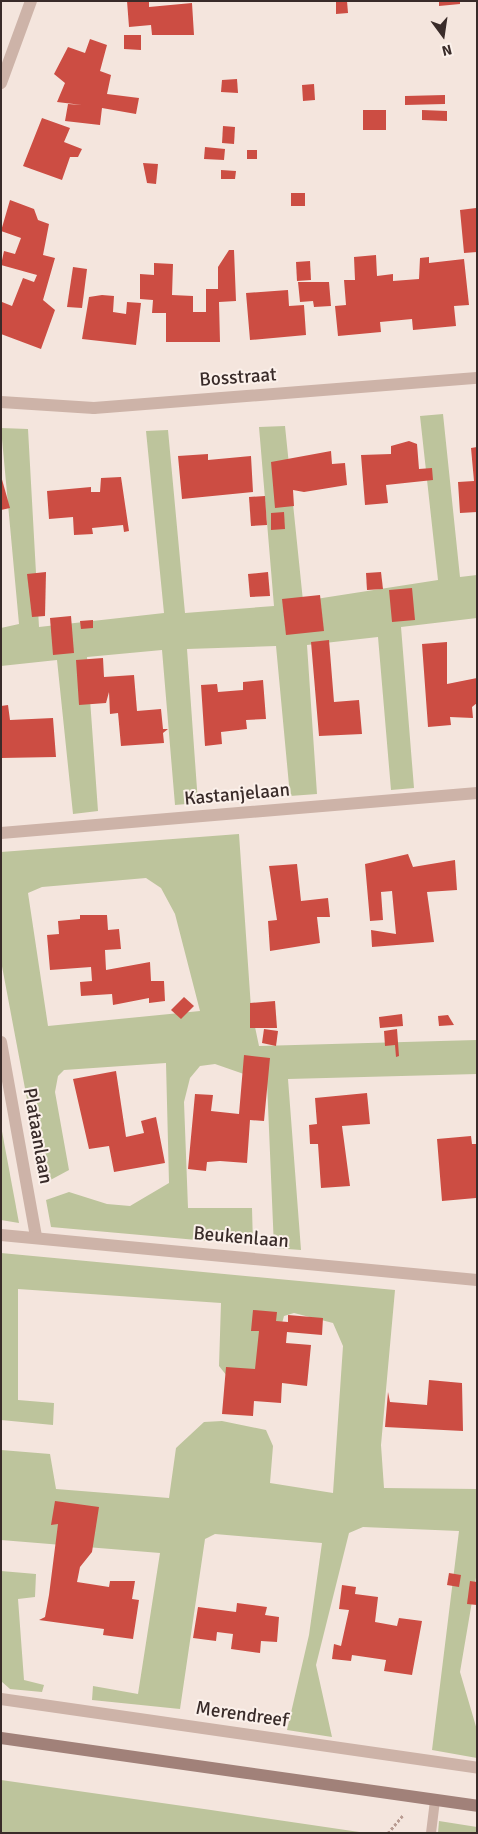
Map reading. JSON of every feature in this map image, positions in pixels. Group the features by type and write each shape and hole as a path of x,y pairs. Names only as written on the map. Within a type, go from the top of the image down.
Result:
{"street":[{"path":"1,83 32,1"},
{"name":"Bosstraat","path":"1,402 94,408 477,378"},
{"name":"Kastanjelaan","path":"1,834 477,793"},
{"name":"Plataanlaan","path":"1,1042 36,1238"},
{"name":"Beukenlaan","path":"1,1235 477,1280"},
{"name":"Merendreef","path":"1,1699 477,1768"},
{"path":"1,1738 477,1806"}],"lane":[{"path":"431,1833 435,1800"}],"path":[{"path":"388,1833 406,1810"}],"green space":[{"path":"443,414 460,577 477,575 477,618 401,627 414,788 391,790 378,637 307,645 317,794 290,796 276,646 187,649 198,803 175,805 162,650 87,657 98,811 73,814 57,660 1,666 1,628 19,624 1,428 28,429 39,627 164,613 146,431 168,430 185,613 274,606 259,427 285,426 303,601 438,580 420,416"},
{"path":"239,834 251,1008 259,1046 477,1040 477,1074 288,1079 301,1250 274,1248 267,1082 215,1064 200,1066 190,1078 184,1102 188,1208 252,1208 253,1245 51,1227 46,1200 69,1192 107,1204 130,1206 169,1183 166,1063 64,1070 58,1076 55,1092 69,1170 43,1184 1,961 1,852","holes":["146,878 161,888 175,914 200,1011 48,1026 28,893 42,887"]},
{"path":"1,1126 19,1223 1,1220"},
{"path":"1,1253 395,1290 381,1445 384,1488 477,1489 477,1572 460,1672 477,1730 477,1758 432,1750 459,1531 363,1527 349,1533 316,1665 332,1737 287,1730 309,1635 322,1543 215,1534 205,1539 180,1709 92,1700 93,1686 138,1694 160,1553 1,1540 1,1450 50,1454 56,1489 169,1498 176,1448 204,1422 222,1421 266,1430 273,1446 270,1483 333,1493 343,1346 333,1323 294,1313 284,1316 269,1372 227,1376 219,1366 221,1303 18,1289 18,1400 54,1403 53,1425 1,1420"},
{"path":"1,1571 36,1574 35,1597 18,1599 24,1680 44,1685 42,1692 10,1689 1,1681"},
{"path":"1,1780 211,1810 366,1833 1,1833"},
{"path":"439,1821 477,1827 477,1833 438,1833"}],"building":[{"path":"127,1 149,1 149,7 192,3 194,35 152,35 151,25 129,27"},
{"path":"336,1 347,1 348,13 336,14"},
{"path":"439,1 460,1 460,4 439,6"},
{"path":"124,35 141,35 141,50 124,49"},
{"path":"90,39 107,45 100,71 111,75 107,94 139,98 136,114 102,108 100,125 65,121 68,104 82,105 57,102 65,83 54,74 68,47 85,53"},
{"path":"237,79 238,93 221,92 222,80"},
{"path":"314,84 315,100 303,101 302,85"},
{"path":"445,95 445,104 405,105 405,96"},
{"path":"363,110 386,110 386,130 363,130"},
{"path":"422,110 447,111 447,121 422,120"},
{"path":"42,118 70,128 64,142 82,149 78,157 70,157 62,180 23,166"},
{"path":"223,126 235,127 234,144 222,143"},
{"path":"205,147 225,149 224,160 204,159"},
{"path":"247,150 257,150 257,159 247,159"},
{"path":"143,163 158,164 156,184 147,183"},
{"path":"221,170 236,171 235,179 221,179"},
{"path":"291,193 305,193 305,206 291,206"},
{"path":"10,200 34,209 38,220 49,224 43,255 55,258 43,300 55,310 41,349 1,334 1,294 2,302 12,306 23,278 34,282 37,275 1,265 4,251 15,254 21,238 1,231"},
{"path":"476,208 477,252 464,253 460,210"},
{"path":"229,250 234,250 236,301 219,302 220,342 166,342 166,313 152,313 153,300 140,299 140,274 154,275 154,263 173,264 172,295 193,296 193,312 206,312 206,289 218,289 218,267"},
{"path":"376,255 377,276 393,274 393,281 419,279 420,258 429,257 429,263 464,259 469,305 454,306 456,326 413,330 412,319 380,322 381,332 338,336 335,306 346,305 344,280 355,280 354,257"},
{"path":"310,261 311,280 297,281 296,262"},
{"path":"73,267 87,269 82,308 67,307"},
{"path":"298,282 329,282 331,306 314,307 313,301 300,302"},
{"path":"288,290 289,306 304,305 306,335 250,340 246,293"},
{"path":"114,296 113,312 126,314 127,302 141,303 136,345 82,339 89,297"},
{"path":"409,441 417,444 419,469 432,468 433,480 386,485 388,503 365,505 361,455 391,454 391,446"},
{"path":"477,447 477,512 460,513 458,482 474,481 471,448"},
{"path":"331,451 332,464 345,463 347,485 304,492 293,490 294,506 275,508 271,462"},
{"path":"208,454 208,460 251,456 253,492 182,499 178,456"},
{"path":"1,476 10,508 1,510"},
{"path":"121,477 129,531 124,532 123,525 92,528 93,534 74,535 73,517 49,519 47,491 91,487 91,492 100,492 101,478"},
{"path":"265,496 267,525 251,526 249,497"},
{"path":"284,512 285,529 271,530 271,513"},
{"path":"46,572 45,616 32,617 27,574"},
{"path":"268,572 270,596 250,597 248,574"},
{"path":"381,572 383,589 367,590 366,573"},
{"path":"412,588 415,620 392,622 389,590"},
{"path":"320,595 324,631 286,635 282,599"},
{"path":"71,616 74,653 53,655 50,618"},
{"path":"93,620 93,628 81,629 80,621"},
{"path":"329,640 334,702 359,700 362,734 319,736 311,642"},
{"path":"447,642 447,684 477,678 477,703 472,707 473,718 450,717 451,725 428,727 422,644"},
{"path":"103,658 104,677 134,675 137,711 161,709 163,729 168,729 163,733 164,743 121,746 118,713 110,714 109,692 106,703 79,705 76,660"},
{"path":"263,680 266,719 246,720 247,729 221,732 222,744 205,746 201,685 217,684 218,692 243,690 243,682"},
{"path":"8,705 10,720 53,718 56,757 1,758 1,706"},
{"path":"408,854 413,867 455,860 457,890 427,892 434,942 372,947 371,930 396,934 392,891 381,892 383,920 370,921 365,864"},
{"path":"297,864 301,901 328,898 330,917 317,917 320,943 270,951 268,921 277,920 269,866"},
{"path":"80,915 107,915 108,930 119,929 121,949 105,950 106,970 150,962 151,981 164,981 165,1001 149,1003 149,998 113,1005 112,994 81,996 80,982 92,981 91,967 50,970 47,935 59,934 58,921 80,919"},
{"path":"184,997 194,1006 181,1019 171,1010"},
{"path":"275,1001 277,1028 250,1028 250,1003"},
{"path":"402,1014 403,1026 380,1028 379,1017"},
{"path":"448,1015 454,1025 439,1026 438,1016"},
{"path":"264,1029 278,1031 276,1046 262,1043"},
{"path":"397,1029 399,1056 396,1057 395,1045 385,1046 384,1031"},
{"path":"244,1055 270,1058 264,1121 250,1120 247,1163 207,1162 206,1171 188,1169 195,1094 213,1095 211,1111 239,1114"},
{"path":"116,1071 126,1137 144,1133 141,1121 156,1117 165,1163 114,1172 109,1146 89,1149 73,1079"},
{"path":"367,1093 370,1124 342,1126 350,1186 321,1188 318,1144 310,1144 309,1125 317,1124 315,1098"},
{"path":"471,1136 472,1144 477,1144 476,1198 442,1201 437,1139"},
{"path":"253,1310 277,1312 276,1321 288,1322 288,1315 323,1318 322,1335 287,1332 286,1343 311,1345 307,1386 282,1383 281,1403 254,1401 253,1416 222,1414 226,1367 255,1369 259,1331 251,1331"},
{"path":"429,1380 462,1383 463,1431 385,1427 388,1392 390,1402 427,1405"},
{"path":"55,1501 99,1507 92,1552 80,1567 77,1582 109,1587 110,1581 135,1581 132,1599 139,1600 133,1639 103,1635 104,1629 39,1620 45,1617 49,1595 58,1524 51,1525"},
{"path":"449,1573 461,1575 459,1587 447,1585"},
{"path":"470,1581 477,1582 477,1605 467,1604"},
{"path":"342,1585 356,1587 355,1594 378,1597 375,1622 397,1626 399,1618 422,1621 412,1675 384,1671 386,1660 352,1655 351,1661 332,1659 334,1644 341,1646 349,1610 339,1609"},
{"path":"237,1603 267,1607 265,1615 279,1617 277,1642 261,1641 260,1653 231,1649 233,1634 217,1632 216,1641 193,1638 198,1607 236,1612"}]}
